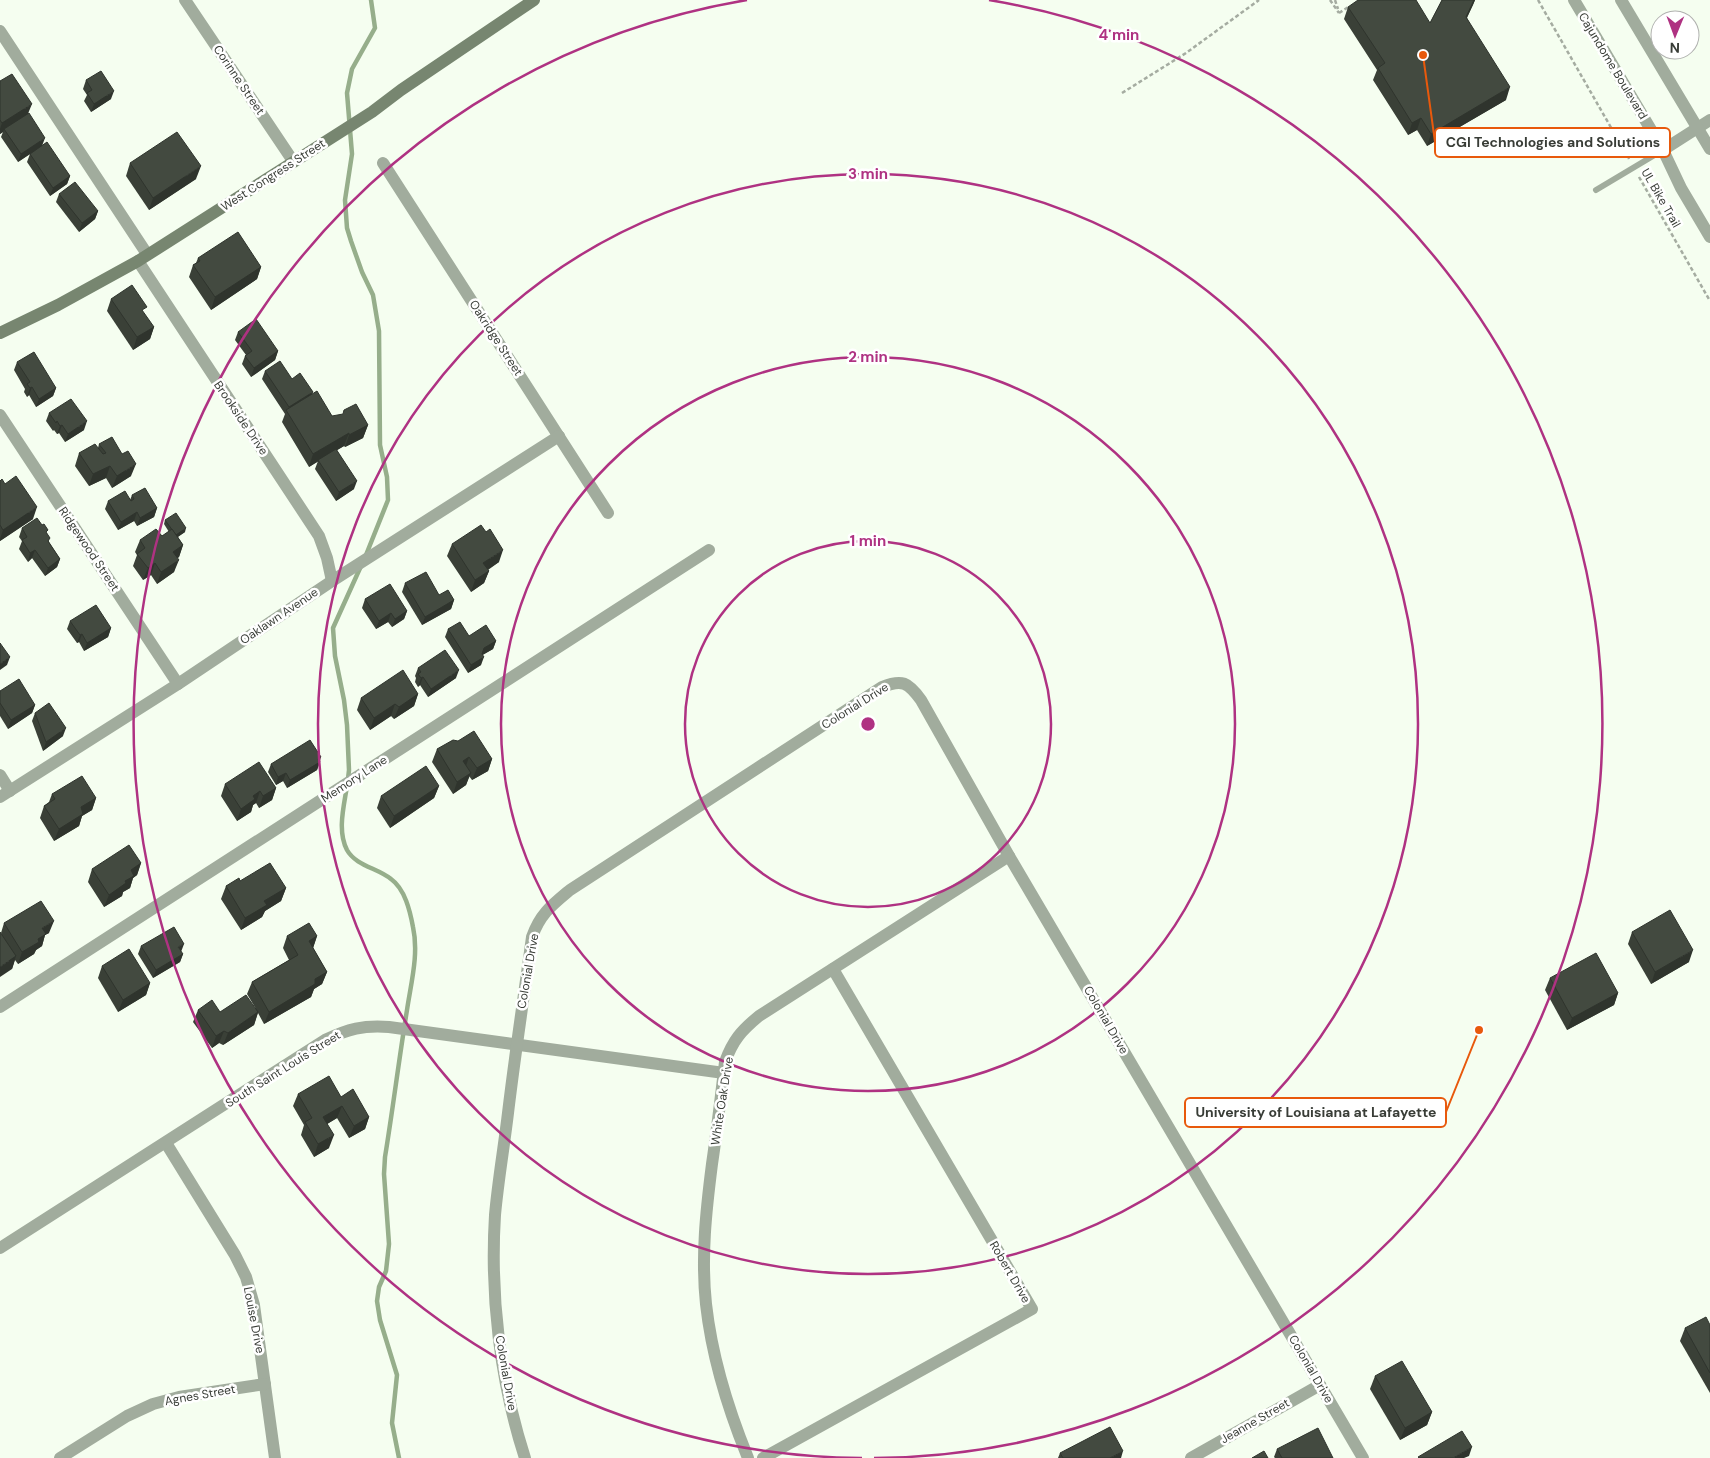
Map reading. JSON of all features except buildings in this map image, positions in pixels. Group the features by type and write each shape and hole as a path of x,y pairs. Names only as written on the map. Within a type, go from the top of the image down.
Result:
{"main road":[{"name":"West Congress Street","path":"0,333 58,305 143,257 372,112 401,90 534,0"}],"street":[{"name":"Corinne Street","path":"185,0 293,161"},
{"name":"Cajundome Boulevard","path":"1574,0 1663,150 1681,188 1710,237"},
{"path":"1621,0 1710,149"},
{"name":"Brookside Drive","path":"0,31 318,536 327,558 332,581"},
{"path":"1663,150 1710,120"},
{"name":"Oakridge Street","path":"383,163 608,512"},
{"name":"Ridgewood Street","path":"0,415 178,684"},
{"name":"Oaklawn Avenue","path":"5,794 178,684 332,581 559,436"},
{"name":"Memory Lane","path":"0,1007 709,550"},
{"name":"Colonial Drive","path":"524,1458 503,1367 495,1284 495,1215 516,1045 532,937 537,922 548,908 570,890 882,687 898,682 915,692 921,700 1009,856 1363,1458"},
{"path":"0,775 5,794"},
{"name":"White Oak Drive","path":"748,1458 718,1374 709,1330 704,1255 705,1224 724,1073 732,1045 747,1026 759,1016 1009,856"},
{"name":"Robert Drive","path":"763,1458 1032,1309 833,969"},
{"name":"South Saint Louis Street","path":"0,1248 325,1040 346,1030 372,1026 389,1027 724,1073"},
{"name":"Louise Drive","path":"166,1143 235,1255 246,1277 254,1305 275,1458"},
{"name":"Agnes Street","path":"60,1458 119,1420 153,1404 179,1397 265,1384"},
{"name":"Jeanne Street","path":"1191,1458 1320,1385"}],"lane":[{"path":"1596,190 1663,150"}],"path":[{"path":"1122,93 1186,53 1259,0"},
{"path":"1330,0 1339,13"},
{"path":"1335,0 1339,13"},
{"name":"UL Bike Trail","path":"1538,0 1710,301"},
{"path":"1339,13 1352,4"}],"waterway":[{"path":"366,555 388,500 387,477 380,445 379,331 373,295 362,272 347,228 345,200 352,154 347,93 352,69 375,28 371,0"},
{"path":"348,779 347,725 335,656 333,628 361,566"},
{"path":"347,786 342,827 342,835 347,850 356,860 386,875 400,888 408,907 415,937 414,968 385,1157 384,1174 389,1244 386,1271 379,1287 377,1301 380,1320 397,1375 392,1423 399,1458"}],"place":[{"name":"CGI Technologies and Solutions","path":"1423,55"},
{"name":"University of Louisiana at Lafayette","path":"1479,1030"}]}
